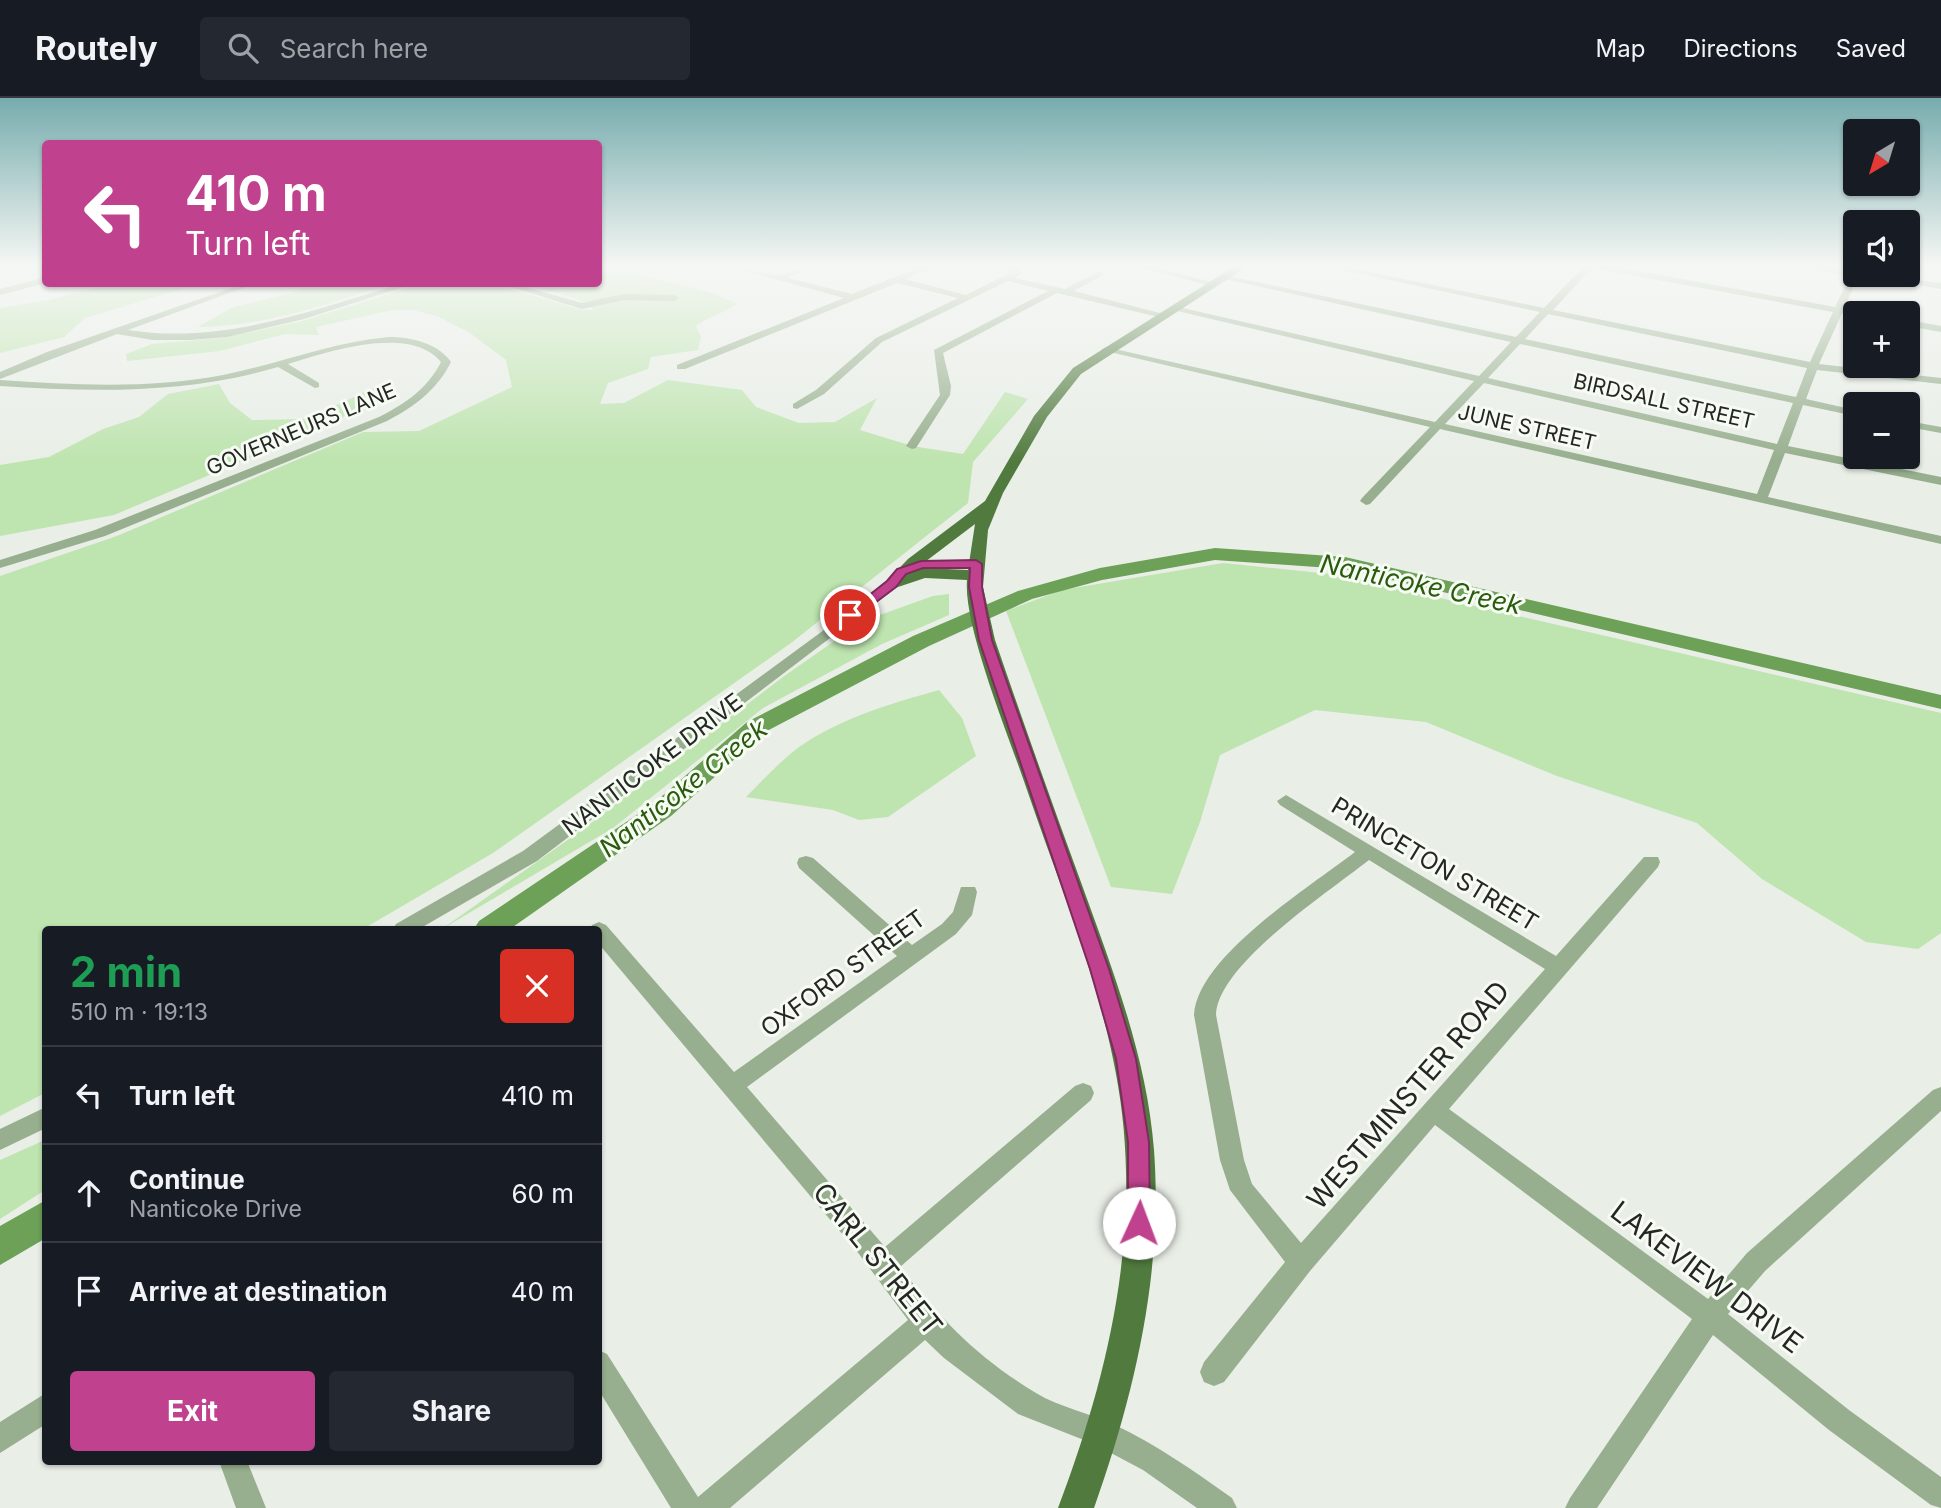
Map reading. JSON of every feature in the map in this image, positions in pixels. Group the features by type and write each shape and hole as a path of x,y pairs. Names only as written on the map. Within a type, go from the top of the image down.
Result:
{"main road":[{"path":"1076,1508 1113,1399 1134,1287 1140,1201 1134,1099 1118,1027 986,640 975,575 980,530 996,493 1061,387 1077,371 1139,330"},
{"path":"897,578 962,528 996,493"},
{"path":"897,578 924,573 975,575"}],"street":[{"path":"0,376 119,330"},
{"path":"116,331 156,339 219,336 242,330"},
{"path":"681,367 775,330"},
{"path":"797,406 820,392 879,340 901,330"},
{"path":"912,446 945,395 946,386 938,352 983,330"},
{"name":"BIRDSALL STREET","path":"1251,330 1779,448 1941,481"},
{"path":"1457,330 1843,411"},
{"path":"1366,501 1527,330"},
{"path":"1637,330 1813,366 1941,381"},
{"path":"1761,500 1779,448 1829,330"},
{"name":"GOVERNEURS LANE","path":"0,383 90,388 154,387 222,378 342,346 388,340 413,344 440,354 446,362 430,386 409,404 383,419 100,533 0,564"},
{"name":"JUNE STREET","path":"1106,350 1941,540"},
{"path":"281,364 315,385"},
{"path":"1920,426 1941,430"},
{"name":"NANTICOKE DRIVE","path":"408,926 539,849 897,578"},
{"name":"PRINCETON STREET","path":"1286,802 1559,968"},
{"path":"1301,1262 1242,1190 1232,1160 1205,1016 1206,1000 1214,984 1253,943 1367,852"},
{"name":"WESTMINSTER ROAD","path":"1214,1372 1301,1262 1651,862"},
{"path":"806,863 912,957"},
{"name":"OXFORD STREET","path":"733,1085 949,929 962,915 968,892"},
{"name":"CARL STREET","path":"602,933 733,1085 883,1265 926,1322 953,1349 1004,1390 1028,1404 1103,1434 1153,1460 1222,1508"},
{"path":"883,1265 1083,1093"},
{"path":"1580,1508 1710,1316 1756,1262 1941,1097"},
{"name":"LAKEVIEW DRIVE","path":"1433,1110 1710,1316 1839,1420 1941,1495"},
{"path":"0,1140 42,1119"},
{"path":"708,1508 926,1322"},
{"path":"602,1369 688,1508"},
{"path":"0,1438 42,1409"},
{"path":"235,1465 251,1508"}],"green space":[{"path":"0,330 72,330 64,337 0,353"},
{"path":"261,330 317,330 319,335 285,334 220,351 127,361 126,354 152,344 221,338"},
{"path":"464,330 698,330 701,337 698,350 651,357 648,369 608,383 600,404 624,403 668,380 742,390 756,407 799,423 835,422 877,398 860,430 912,446 963,454 1005,392 1028,399 973,462 968,503 791,643 493,853 368,926 42,926 42,1095 0,1116 0,576 117,536 363,432 419,431 512,387 506,360"},
{"path":"392,380 393,392 360,405 336,422 114,515 0,536 0,465 49,457 103,429 139,417 168,394 219,384 230,403 252,420 305,419"},
{"path":"1223,563 1340,575 1941,713 1941,933 1918,949 1866,942 1762,879 1697,823 1557,776 1426,722 1315,710 1220,755 1200,822 1172,894 1111,887 1006,611 1062,590"},
{"path":"949,594 949,615 882,644 763,708 613,828 446,926 586,827 783,677 863,621 933,596"},
{"path":"939,690 962,718 976,756 888,817 859,820 833,810 746,797 789,755 823,732 880,708"},
{"path":"42,1141 42,1192 0,1219 0,1160"}],"waterway":[{"name":"Nanticoke Creek","path":"493,926 662,810 756,727 921,641 1025,595 1100,574 1215,554 1345,563 1941,702"},
{"name":"Nanticoke Creek","path":"0,1247 42,1220"}],"route":[{"path":"850,615 892,584 902,571 914,566 976,564 975,587 986,640 1099,969 1126,1059 1134,1099 1138,1142 1139,1223"}]}
